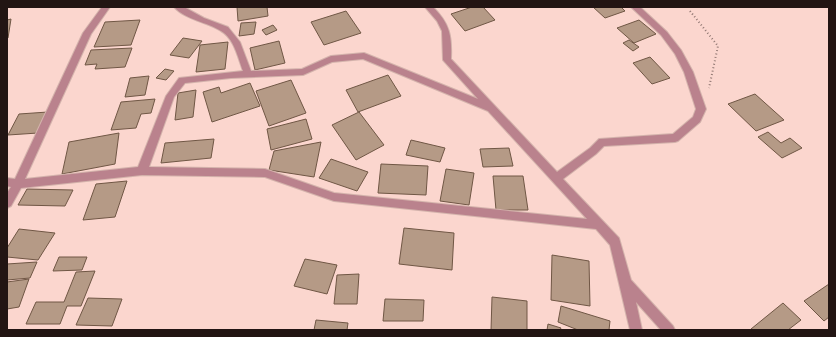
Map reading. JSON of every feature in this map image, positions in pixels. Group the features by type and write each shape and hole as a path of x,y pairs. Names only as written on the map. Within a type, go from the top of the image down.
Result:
{"street":[{"path":"7,203 18,184 87,33 106,7"},
{"path":"178,7 201,20 225,29 236,42 248,74"},
{"path":"429,7 440,18 448,35 447,60 615,242 636,330"},
{"path":"557,178 593,151 602,142 675,138 697,119 701,109 687,71 678,52 659,28 635,7"},
{"path":"142,171 170,96 182,80 205,76 303,72 332,59 364,56 493,109"},
{"path":"7,182 18,184 142,171 266,173 334,197 600,225"},
{"path":"626,283 669,330"}],"path":[{"path":"690,11 718,46 712,82 701,109"}],"building":[{"path":"237,7 267,7 268,16 238,21"},
{"path":"472,7 483,7 495,20 465,31 451,14"},
{"path":"593,7 621,7 625,11 605,18"},
{"path":"346,11 361,33 324,45 311,22"},
{"path":"11,19 8,38 7,38 7,20"},
{"path":"140,20 131,45 94,47 105,22"},
{"path":"639,20 656,34 634,43 617,28"},
{"path":"256,22 254,34 239,36 241,23"},
{"path":"273,25 277,30 266,35 262,30"},
{"path":"183,38 202,41 189,58 170,55"},
{"path":"629,40 639,47 633,51 623,43"},
{"path":"279,41 285,63 255,70 250,48"},
{"path":"228,42 225,69 196,72 200,45"},
{"path":"132,48 125,67 95,69 97,64 85,65 91,50"},
{"path":"650,57 670,78 652,84 633,63"},
{"path":"165,69 174,71 166,80 156,78"},
{"path":"388,75 401,96 358,112 346,90"},
{"path":"149,76 145,95 125,97 130,78"},
{"path":"291,80 306,113 269,126 256,91"},
{"path":"250,83 260,106 212,122 203,92 219,87 221,93"},
{"path":"196,90 193,117 175,120 178,93"},
{"path":"755,94 784,120 756,131 728,104"},
{"path":"155,99 151,113 141,114 136,128 111,130 121,102"},
{"path":"48,112 38,133 8,135 19,114"},
{"path":"359,112 384,145 356,160 332,125"},
{"path":"306,119 312,139 271,150 267,129"},
{"path":"768,132 781,143 790,138 802,148 782,158 758,137"},
{"path":"119,133 115,164 62,174 69,142"},
{"path":"214,139 211,158 161,163 165,143"},
{"path":"411,140 445,148 440,162 406,155"},
{"path":"321,142 314,177 269,170 274,151"},
{"path":"509,148 513,166 483,167 480,149"},
{"path":"331,159 368,172 357,191 319,178"},
{"path":"381,164 428,166 426,195 378,193"},
{"path":"446,169 474,173 469,205 440,201"},
{"path":"493,176 523,176 528,210 496,210"},
{"path":"127,181 115,217 83,220 96,184"},
{"path":"27,189 73,190 65,206 18,205"},
{"path":"404,228 454,233 452,270 399,264"},
{"path":"19,229 55,233 38,260 7,257 7,248"},
{"path":"552,255 589,261 590,306 551,300"},
{"path":"59,257 87,257 82,270 53,271"},
{"path":"305,259 337,265 327,294 294,286"},
{"path":"37,262 30,278 7,280 7,264"},
{"path":"95,271 81,306 67,306 60,324 26,324 36,302 64,302 76,272"},
{"path":"359,274 357,304 334,304 337,275"},
{"path":"29,279 19,307 7,309 7,282"},
{"path":"829,284 829,317 824,321 804,301"},
{"path":"492,297 527,301 527,330 491,330"},
{"path":"88,298 122,299 112,326 76,325"},
{"path":"385,299 424,300 423,321 383,321"},
{"path":"783,303 801,320 788,330 751,329"},
{"path":"561,306 610,321 609,330 578,330 558,322"},
{"path":"316,320 348,323 347,330 314,330"},
{"path":"548,324 561,328 560,330 547,330"}]}
